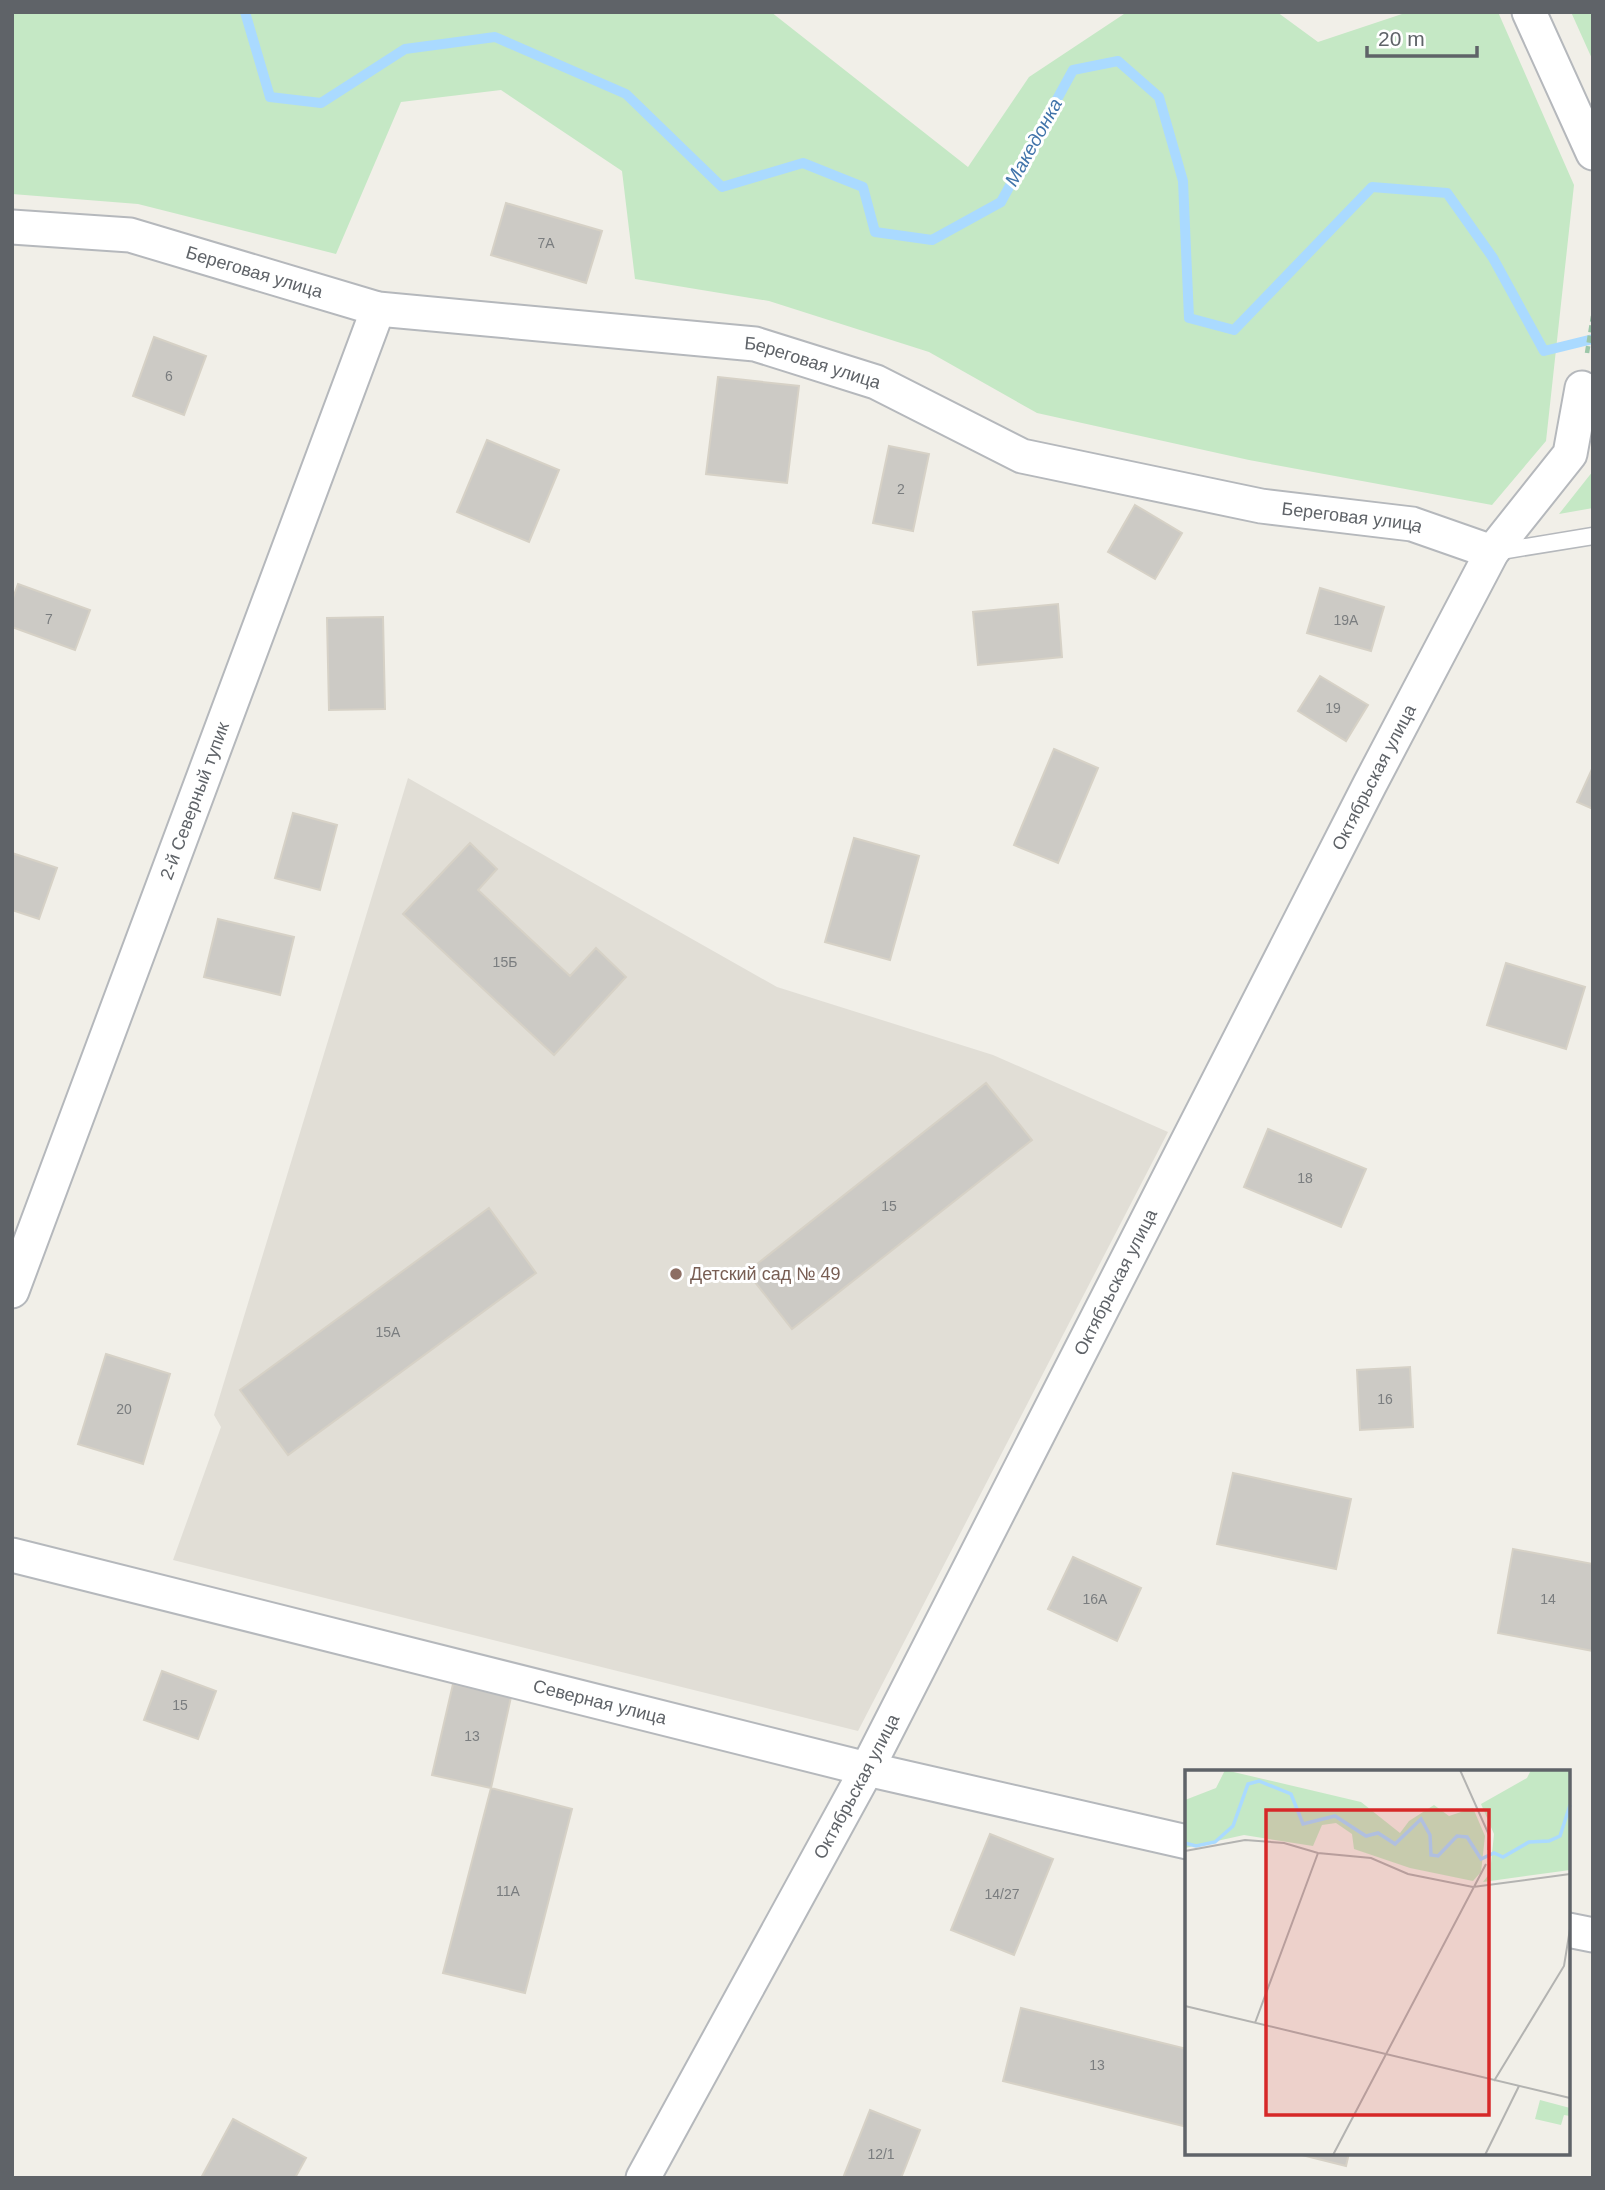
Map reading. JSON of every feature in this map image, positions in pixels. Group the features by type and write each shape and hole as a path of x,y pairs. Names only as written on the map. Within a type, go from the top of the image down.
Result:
{"street":[{"path":"1529,12 1593,153"},
{"name":"Береговая улица","path":"12,226 130,235 378,309 755,344 876,382 1022,456 1261,506 1412,524 1492,552"},
{"name":"2-й Северный тупик","path":"12,1291 378,309"},
{"name":"Октябрьская улица","path":"643,2178 867,1769 1492,552 1570,454 1582,388"},
{"name":"Северная улица","path":"12,1555 867,1769 1185,1842"},
{"path":"1570,1930 1593,1935"}],"lane":[{"name":"Береговая улица","path":"1492,552 1593,536"}],"shaded area":[{"name":"Детский сад № 49","path":"408,778 777,987 993,1055 1168,1132 858,1731 173,1560 221,1427 214,1415"}],"green space":[{"path":"12,12 771,12 968,167 1029,77 1127,12 1277,12 1318,42 1408,12 1498,12 1574,185 1546,441 1492,505 1249,460 1037,413 929,352 769,301 635,279 622,171 501,90 401,102 336,254 138,204 12,194"},
{"path":"1571,12 1593,12 1593,61"},
{"path":"1593,471 1593,508 1559,514"}],"building":[{"path":"506,203 602,231 586,283 491,255"},
{"path":"154,337 206,356 184,415 133,396"},
{"path":"718,377 799,386 787,483 706,474"},
{"path":"487,440 559,470 529,542 457,512"},
{"path":"889,446 929,454 913,531 873,523"},
{"path":"1135,505 1182,533 1155,579 1108,552"},
{"path":"18,584 90,610 75,650 12,627 12,601"},
{"path":"1320,588 1384,607 1371,651 1307,633"},
{"path":"1058,604 1062,657 978,665 973,612"},
{"path":"383,617 385,709 329,710 327,618"},
{"path":"1320,676 1368,705 1346,741 1298,711"},
{"path":"1054,749 1098,768 1058,863 1014,845"},
{"path":"1593,767 1593,809 1577,802"},
{"path":"293,813 337,825 320,890 275,878"},
{"path":"854,838 919,856 890,960 825,942"},
{"path":"470,843 497,869 478,890 570,976 596,948 626,977 554,1055 403,914"},
{"path":"12,853 57,868 39,919 12,910"},
{"path":"218,919 294,937 280,995 204,977"},
{"path":"1506,963 1585,987 1566,1049 1487,1025"},
{"path":"986,1083 1032,1140 792,1329 747,1272"},
{"path":"1268,1129 1366,1169 1341,1227 1244,1187"},
{"path":"489,1208 536,1273 288,1455 240,1390"},
{"path":"106,1354 170,1374 143,1464 78,1444"},
{"path":"1410,1367 1413,1427 1360,1430 1357,1370"},
{"path":"1233,1473 1351,1499 1336,1569 1217,1544"},
{"path":"1513,1549 1593,1564 1593,1651 1498,1633"},
{"path":"1073,1557 1141,1588 1117,1641 1048,1609"},
{"path":"162,1671 216,1691 198,1739 144,1720"},
{"path":"453,1684 511,1697 491,1788 432,1775"},
{"path":"491,1788 572,1809 525,1993 443,1973"},
{"path":"990,1834 1053,1859 1014,1955 951,1930"},
{"path":"1021,2008 1185,2049 1185,2126 1003,2081"},
{"path":"870,2110 920,2130 901,2178 843,2178"},
{"path":"233,2119 306,2158 295,2178 201,2178"},
{"path":"1302,2155 1349,2155 1346,2166"}],"waterway":[{"name":"Македонка","path":"245,12 270,97 321,103 405,49 495,37 626,94 722,187 803,163 863,187 875,232 932,240 1001,202 1073,70 1118,61 1159,97 1183,181 1189,318 1234,330 1372,187 1447,193 1493,258 1544,351 1593,339"}],"place":[{"name":"Детский сад № 49","path":"676,1274"}]}
